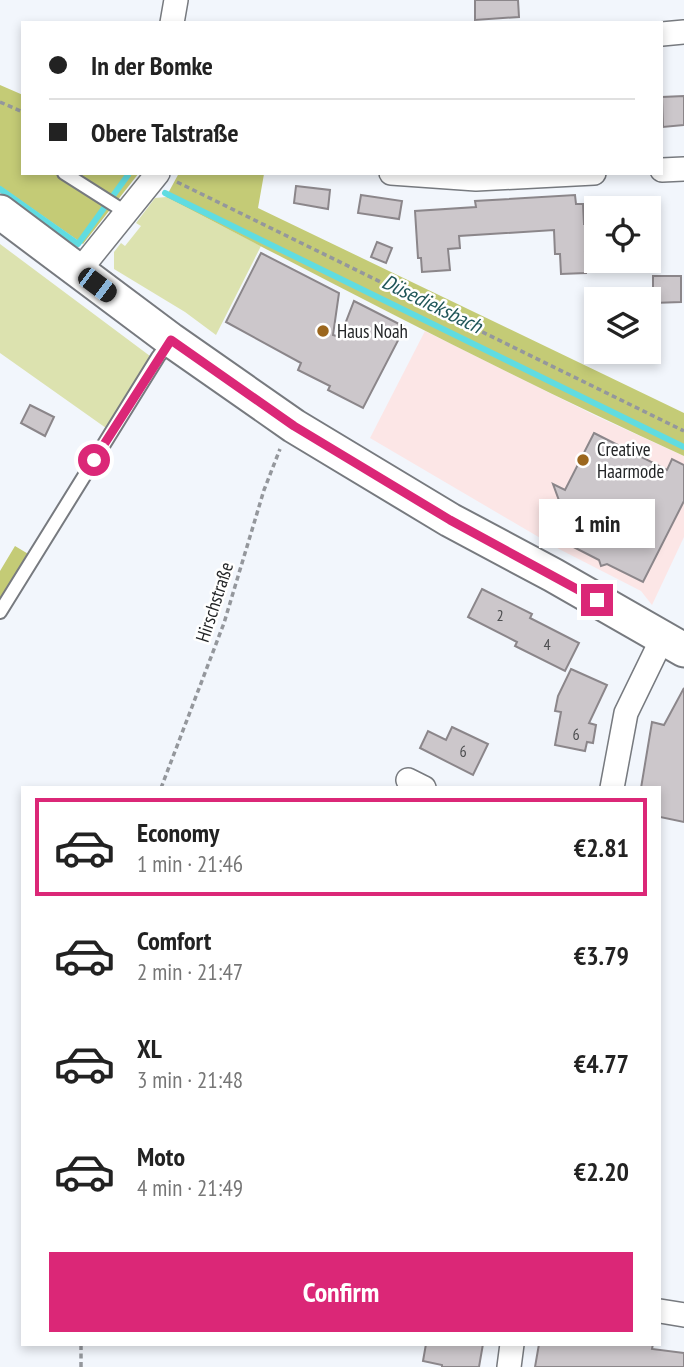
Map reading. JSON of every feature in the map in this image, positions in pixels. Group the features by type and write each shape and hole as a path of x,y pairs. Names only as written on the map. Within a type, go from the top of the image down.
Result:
{"street":[{"path":"172,21 176,0"},
{"path":"663,34 684,32"},
{"path":"663,170 684,169"},
{"path":"448,175 515,175"},
{"path":"79,271 127,213 165,176"},
{"path":"0,212 171,340 294,426 450,520 553,575 673,645 626,713 612,786"},
{"path":"661,1311 684,1315"},
{"path":"509,1367 512,1346"}],"lane":[{"path":"67,175 127,213"},
{"path":"0,612 171,340"}],"path":[{"path":"0,102 21,111"},
{"path":"165,176 684,431"},
{"name":"Hirschstraße","path":"162,786 224,623 264,490 283,441 294,426"},
{"path":"81,1346 81,1367"}],"shaded area":[{"path":"425,331 598,417 684,456 684,537 652,605 641,591 559,549 370,438"}],"green space":[{"path":"0,85 21,94 21,175 137,175 83,244 0,186"},
{"path":"178,175 264,175 258,208 684,413 684,456 488,362 166,197"},
{"path":"166,197 261,246 216,335 185,312 114,269 114,252 121,243 125,246 141,226 136,223 155,198"},
{"path":"0,244 150,356 106,428 0,353"},
{"path":"15,546 30,555 0,603 0,571"}],"building":[{"path":"475,0 518,0 519,17 475,20"},
{"path":"684,96 684,125 663,127 663,97"},
{"path":"296,186 330,190 328,209 294,203"},
{"path":"361,195 402,201 399,219 358,213"},
{"path":"575,195 576,204 583,204 586,273 561,274 560,254 555,254 554,230 459,236 460,248 448,249 450,270 422,272 421,258 418,258 415,211 476,207 475,201"},
{"path":"377,242 392,248 386,263 371,257"},
{"name":"Haus Noah","path":"261,253 339,293 333,335 340,337 354,301 405,327 363,408 328,390 330,386 298,370 301,363 226,322"},
{"path":"653,276 681,276 681,302 661,303 661,287 653,287"},
{"path":"30,405 54,417 45,436 21,423"},
{"path":"594,433 667,470 672,459 684,465 684,501 643,582 607,564 601,566 599,560 554,537 565,517 553,484 565,490"},
{"path":"482,589 532,614 530,618 579,643 565,671 515,646 517,642 468,617"},
{"path":"571,669 607,685 589,723 596,725 593,743 587,742 585,751 555,745 561,712 555,711 558,696"},
{"path":"684,688 684,822 661,817 661,786 641,786 652,722 664,725"},
{"path":"452,727 488,744 473,775 420,748 428,731 446,740"},
{"path":"426,1346 483,1346 479,1367 442,1367 423,1361"},
{"path":"539,1346 653,1346 652,1349 684,1353 684,1367 535,1367"}],"waterway":[{"name":"Düsedieksbach","path":"0,189 78,244 128,175"},
{"name":"Düsedieksbach","path":"165,193 684,447"}],"place":[{"name":"Haus Noah","path":"323,331"},
{"name":"Creative Haarmode","path":"583,460"}],"route":[{"path":"94,460 171,340 294,426 450,520 597,600"}]}
